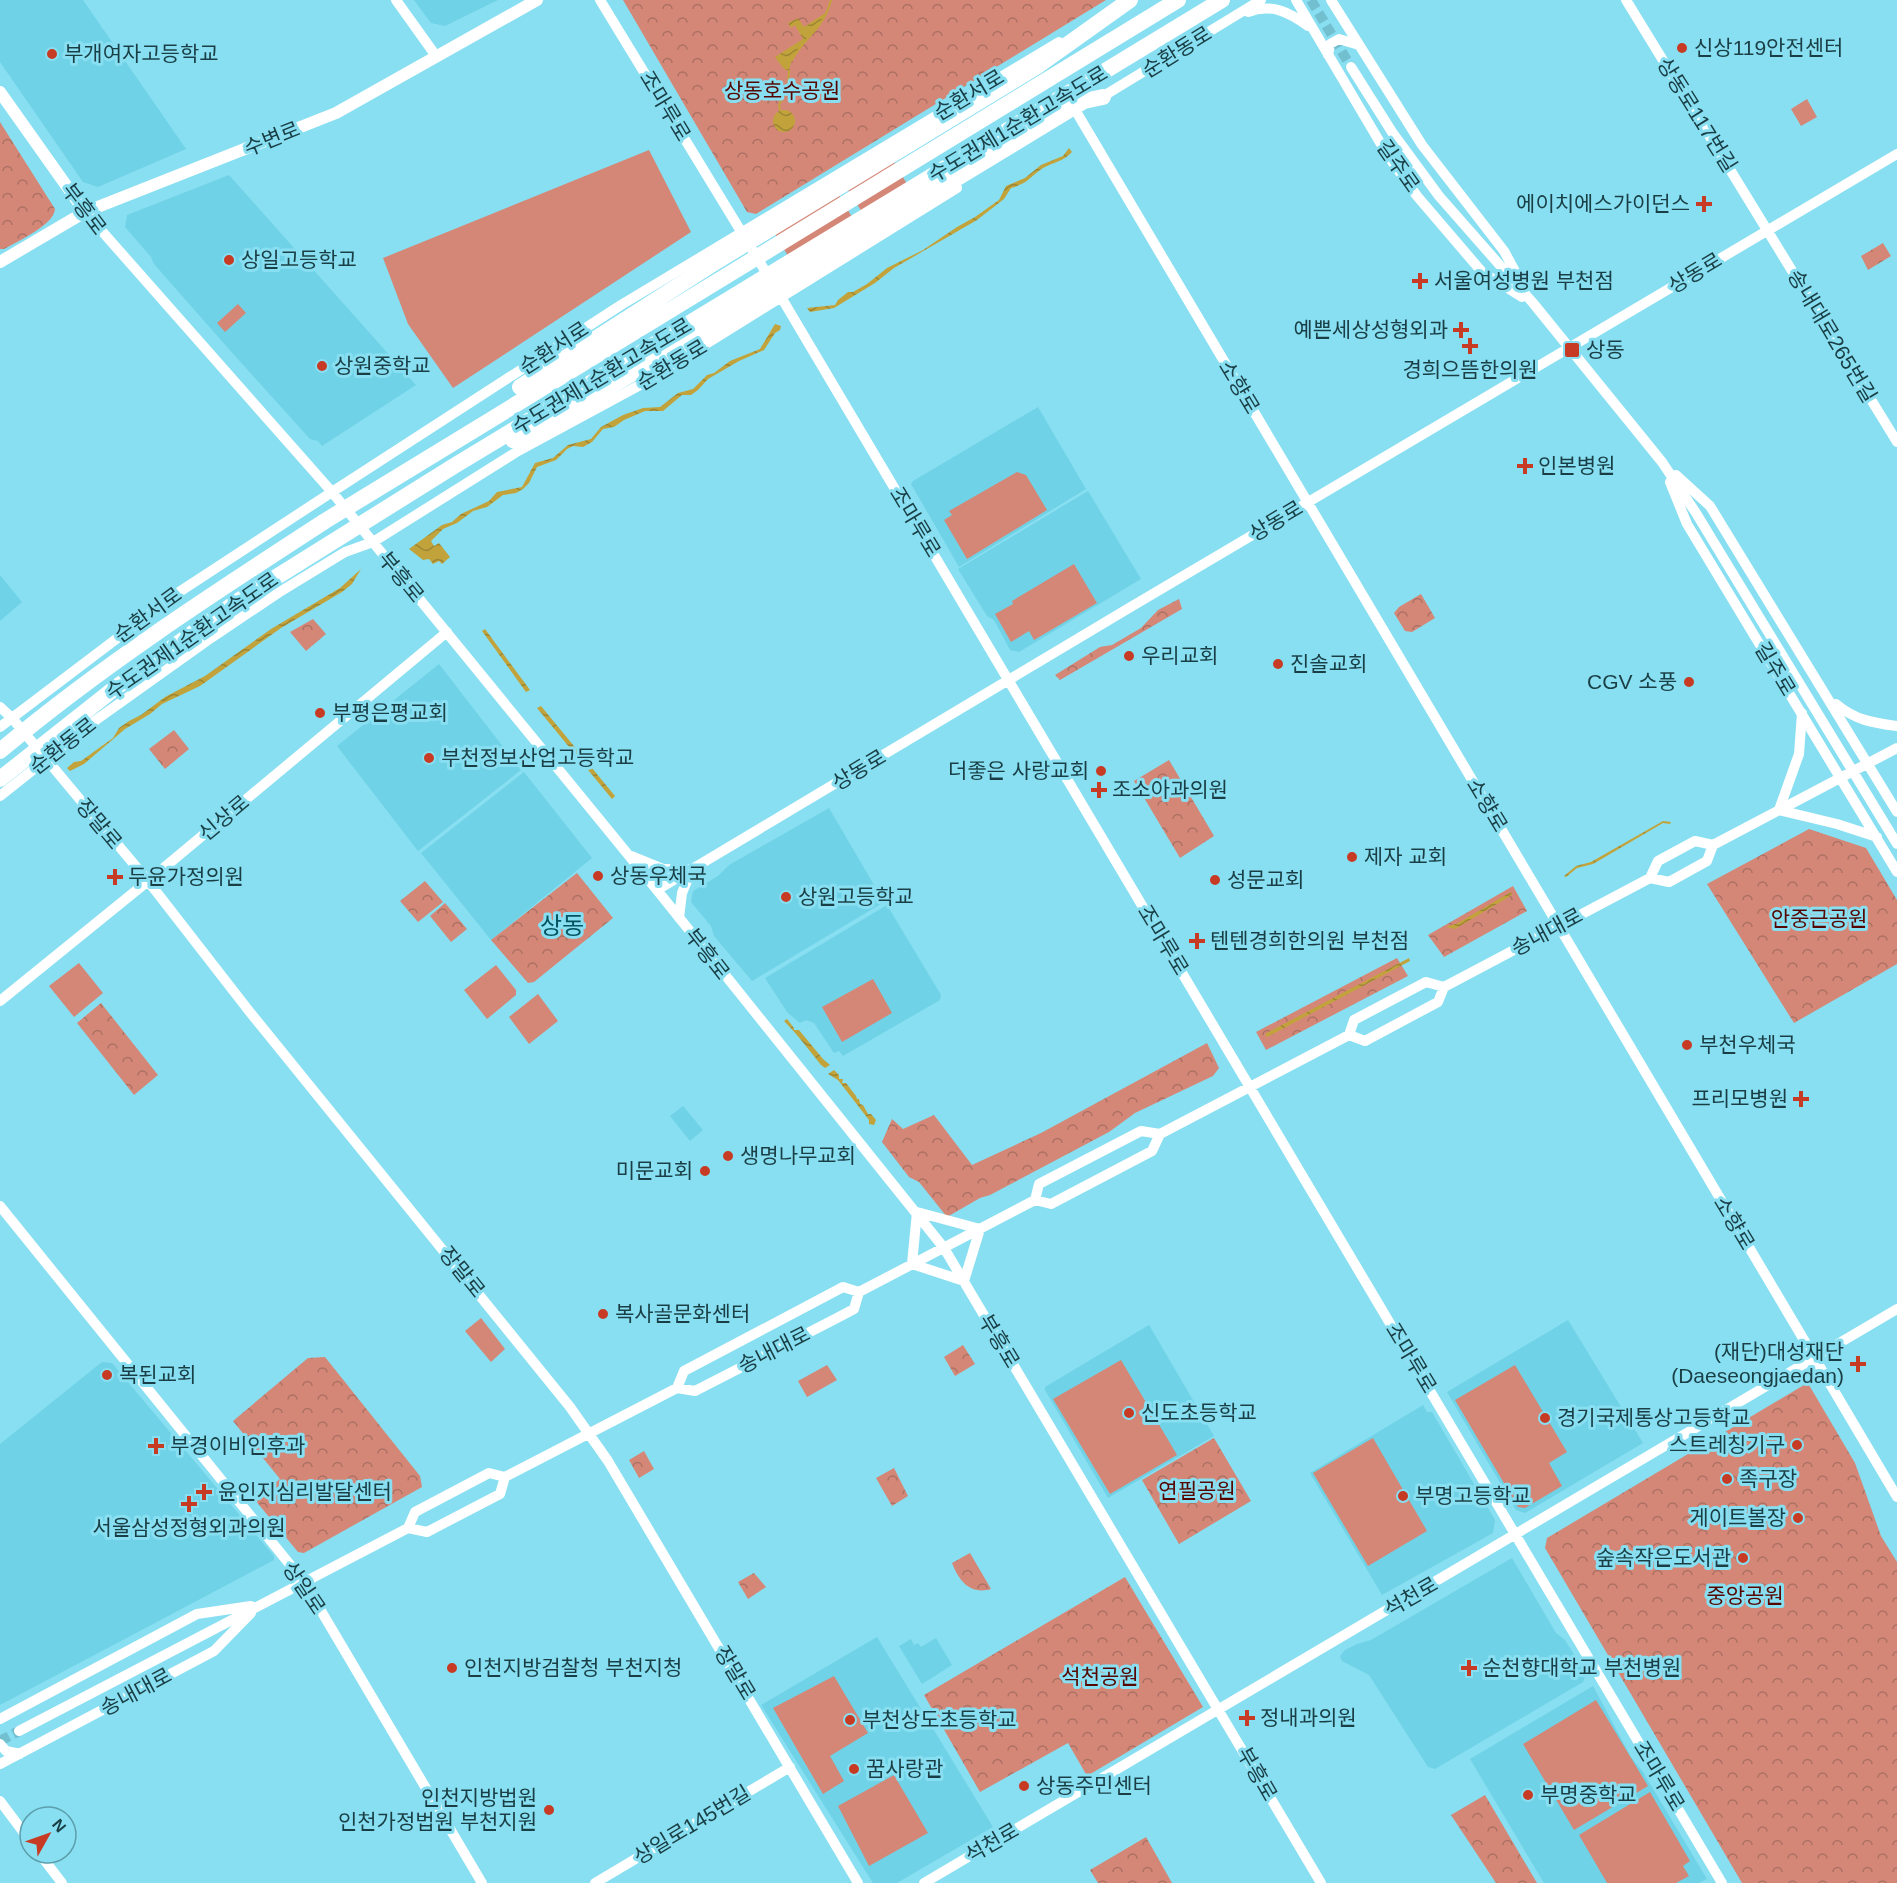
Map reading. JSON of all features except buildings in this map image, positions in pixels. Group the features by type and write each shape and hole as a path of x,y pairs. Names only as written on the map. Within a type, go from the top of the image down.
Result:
{"highway":[{"path":"441,449 494,404 714,263 1036,67 1129,0"},
{"name":"수도권제1순환고속도로","path":"0,751 103,671 223,587 441,449 1178,0"},
{"name":"수도권제1순환고속도로","path":"0,778 115,688 228,607 454,466 1222,0"},
{"path":"454,466 535,431 748,305 1025,135 1084,101 1103,97"}],"main road":[{"name":"수변로","path":"0,262 85,212 336,113 537,0"},
{"name":"부흥로","path":"0,92 85,212"}],"street":[{"path":"396,0 436,56"},
{"name":"조마루로","path":"600,0 781,297 1722,1883"},
{"name":"순환서로","path":"0,728 173,596 621,305 1129,0"},
{"name":"순환동로","path":"0,796 45,759 269,599 345,552 373,542 518,451 640,385 1261,0"},
{"name":"길주로","path":"1296,0 1388,156 1418,196 1482,272 1533,303"},
{"name":"길주로","path":"1333,0 1338,13 1422,145 1504,251 1533,303"},
{"name":"상동로117번길","path":"1626,0 1767,230"},
{"path":"1223,23 1257,9 1275,8 1293,15 1313,29"},
{"path":"1328,55 1330,44 1339,39 1359,45"},
{"name":"길주로","path":"1351,67 1392,132 1439,196 1533,303 1662,462 1696,513 1897,844"},
{"name":"소향로","path":"1077,113 1897,1497"},
{"name":"상동로","path":"657,890 1897,154"},
{"name":"부흥로","path":"85,212 332,492 657,890 944,1248 1321,1883"},
{"name":"송내대로265번길","path":"1767,230 1897,442"},
{"name":"길주로","path":"1662,462 1710,506 1897,812"},
{"name":"길주로","path":"1662,462 1687,524 1897,872"},
{"name":"신상로","path":"0,1001 447,632"},
{"path":"1827,696 1829,712 1815,720 1802,713 1799,754 1779,810 1837,824 1877,837 1877,821 1890,813 1897,817"},
{"path":"1827,696 1847,713 1866,722 1897,726"},
{"name":"장말로","path":"0,707 12,718 148,881 249,1011 589,1433 608,1461 858,1883"},
{"name":"송내대로","path":"1349,1035 1365,1041 1438,1002 1444,987 1650,878 1658,861 1695,841 1713,845 1897,748"},
{"name":"송내대로","path":"1650,878 1669,882 1707,861 1713,845"},
{"path":"628,855 663,869 692,869 682,893 679,918"},
{"name":"송내대로","path":"676,1388 684,1371 843,1287 859,1292 1035,1200 1052,1204 1142,1157 1152,1151 1160,1134 1349,1035 1354,1020 1426,982 1444,987"},
{"name":"송내대로","path":"1035,1200 1040,1184 1141,1131 1160,1134"},
{"name":"상일로","path":"0,1206 304,1582 483,1883"},
{"path":"916,1212 980,1229 964,1281 912,1264 916,1212"},
{"name":"송내대로","path":"19,1731 408,1528 415,1512 489,1473 505,1477 676,1388 695,1391 837,1318 854,1309 859,1292"},
{"name":"석천로","path":"924,1883 1897,1309"},
{"name":"송내대로","path":"408,1528 427,1532 500,1494 505,1477"},
{"name":"송내대로","path":"2,1720 196,1614 260,1605"},
{"name":"송내대로","path":"0,1764 214,1651 260,1605"},
{"path":"0,1744 6,1751 20,1754"},
{"name":"상일로145번길","path":"594,1883 790,1767"},
{"path":"0,1801 18,1825"},
{"path":"48,1865 62,1883"}],"shaded area":[{"path":"0,0 83,0 186,149 98,187 83,182 0,62"},
{"path":"414,0 498,0 445,26 431,23"},
{"path":"229,175 416,385 322,446 318,441 310,439 227,347 154,264 151,257 125,227 127,215"},
{"path":"1038,407 1086,489 959,567 911,484"},
{"path":"1088,491 1141,579 1019,652 1010,650 994,620 987,616 958,569"},
{"path":"0,575 22,602 0,621"},
{"name":"부천정보산업고등학교","path":"439,664 521,770 418,851 337,746"},
{"path":"524,772 592,858 491,940 421,853"},
{"name":"상원고등학교","path":"829,808 884,902 752,981 714,936 711,926 691,902 693,891 718,876 729,865"},
{"path":"887,905 941,995 940,1000 843,1056 839,1051 834,1053 814,1023 806,1020 800,1023 787,1012 765,978"},
{"path":"683,1106 703,1130 690,1141 670,1116"},
{"name":"경기국제통상고등학교","path":"1568,1320 1643,1443 1525,1513 1516,1510 1447,1392"},
{"name":"신도초등학교","path":"1149,1325 1214,1436 1108,1498 1045,1387"},
{"path":"102,1362 112,1363 274,1556 274,1560 0,1705 0,1444"},
{"name":"부명고등학교","path":"1423,1405 1427,1412 1432,1412 1495,1520 1493,1533 1382,1595 1310,1473"},
{"name":"순천향대학교 부천병원","path":"1512,1558 1556,1633 1565,1640 1586,1674 1583,1682 1435,1769 1428,1767 1369,1675 1342,1661 1340,1656 1345,1650 1371,1640"},
{"path":"877,1637 993,1827 897,1883 873,1883 761,1705"},
{"path":"936,1638 952,1665 922,1684 899,1646 911,1639 914,1645 918,1643 921,1647"},
{"name":"부명중학교","path":"1593,1686 1631,1757 1643,1772 1707,1879 1699,1883 1544,1883 1470,1759"}],"green space":[{"name":"상동호수공원","path":"623,0 1106,0 756,214 747,212"},
{"path":"1807,99 1817,117 1801,126 1791,109"},
{"path":"0,122 55,209 49,221 42,227 4,249 0,249"},
{"path":"649,150 691,232 453,388 408,324 383,258"},
{"path":"894,162 907,184 862,212 848,190"},
{"path":"839,195 852,217 788,256 775,234"},
{"path":"1883,243 1891,256 1868,270 1861,256"},
{"path":"238,304 246,313 225,332 217,323"},
{"path":"1017,472 1026,475 1047,510 967,559 944,520 952,515 949,511"},
{"path":"1074,564 1097,603 1034,640 1029,631 1011,642 995,614 1013,604 1012,601"},
{"path":"1421,594 1435,618 1412,632 1405,631 1394,613 1399,607"},
{"path":"1179,599 1182,609 1060,680 1055,675 1100,647 1112,645 1141,628 1158,610"},
{"path":"313,619 326,634 306,651 290,632"},
{"path":"174,730 189,749 165,769 149,749"},
{"path":"1169,760 1214,836 1180,858 1134,781"},
{"name":"안중근공원","path":"1809,829 1866,848 1897,900 1897,964 1794,1023 1707,884"},
{"path":"577,873 613,918 534,982 528,983 491,940"},
{"path":"425,881 443,902 418,922 400,901"},
{"path":"1513,886 1527,911 1444,957 1428,935"},
{"path":"445,903 467,929 451,942 430,916"},
{"path":"1397,958 1408,976 1266,1050 1256,1032"},
{"path":"79,963 103,993 74,1017 49,986"},
{"path":"496,965 516,990 516,995 487,1019 464,990"},
{"path":"873,979 892,1013 842,1042 822,1007"},
{"path":"538,994 558,1021 529,1044 509,1017"},
{"path":"101,1003 158,1075 134,1095 77,1023"},
{"path":"1207,1043 1219,1068 1213,1076 1135,1113 1109,1132 947,1217 919,1182 909,1177 882,1142 892,1119 903,1129 934,1115 972,1165 1041,1133"},
{"path":"481,1318 505,1349 491,1362 465,1331"},
{"path":"963,1345 975,1364 955,1376 944,1357"},
{"path":"325,1357 420,1476 422,1487 304,1553 298,1552 255,1500 280,1479 233,1421 308,1358"},
{"path":"1121,1360 1177,1455 1110,1494 1053,1399"},
{"path":"827,1365 837,1380 807,1397 798,1381"},
{"path":"1515,1365 1567,1452 1549,1463 1562,1486 1525,1508 1518,1507 1455,1400"},
{"name":"중앙공원","path":"1804,1385 1809,1385 1855,1463 1881,1536 1897,1562 1897,1883 1742,1883 1545,1548 1547,1538"},
{"name":"연필공원","path":"1214,1438 1251,1501 1179,1544 1142,1480"},
{"path":"1373,1438 1427,1531 1368,1566 1313,1473"},
{"path":"644,1451 654,1469 639,1478 629,1460"},
{"path":"894,1468 908,1496 892,1506 876,1478"},
{"path":"970,1553 991,1589 971,1588 958,1576 952,1563"},
{"path":"754,1573 766,1587 748,1599 738,1582"},
{"name":"석천공원","path":"1125,1577 1203,1707 1087,1776 1068,1743 980,1792 924,1695"},
{"path":"834,1676 868,1733 830,1756 844,1781 823,1794 773,1708"},
{"path":"1596,1700 1648,1786 1574,1830 1523,1744"},
{"path":"894,1775 928,1833 869,1866 838,1806"},
{"path":"1650,1792 1690,1861 1683,1866 1689,1876 1676,1883 1607,1883 1579,1835"},
{"path":"1485,1795 1537,1883 1496,1883 1451,1815"},
{"path":"1146,1837 1172,1883 1098,1883 1090,1870"}],"water":[{"path":"827,12 795,55 789,71 784,69 775,57 803,39 795,25 791,28 788,23 798,18 804,27"},
{"path":"784,110 792,113 795,121 792,129 784,132 776,129 773,121 776,113"},
{"path":"1069,148 1072,152 1069,155 1043,168 1022,184 1011,188 1004,199 977,220 894,268 875,283 834,308 810,312 807,308 835,305 848,292 853,292 867,284 887,268 923,250 975,217 999,200 1006,186 1025,178 1041,165 1063,156"},
{"path":"775,324 781,326 780,330 775,333 764,350 708,379 691,395 682,395 663,411 645,411 614,427 603,429 592,442 583,447 573,446 567,449 556,460 537,467 529,483 523,489 516,493 503,495 487,507 473,511 457,523 443,529 431,541 434,546 439,543 450,557 442,564 439,561 433,564 429,559 423,560 409,549 442,525 452,522 461,514 489,501 497,492 522,487 535,463 553,458 568,445 591,439 601,427 623,415 643,408 660,407 678,393 693,389 707,375 714,373 730,361 760,349"},
{"path":"361,569 352,584 342,592 281,628 200,686 162,704 125,729 84,764 70,771 67,768 113,738 119,728 129,721 165,697 205,676 271,629 340,588"},
{"path":"485,629 530,690 526,692 482,631"},
{"path":"541,706 615,796 612,799 537,708"},
{"path":"1663,821 1671,822 1670,824 1663,823 1593,864 1577,868 1566,877 1564,876 1576,866 1591,862"},
{"path":"1511,892 1512,895 1455,929 1446,927 1458,923"},
{"path":"1409,958 1410,961 1267,1037 1265,1034"},
{"path":"787,1019 794,1030 799,1030 830,1065 825,1068 821,1065 784,1021"},
{"path":"834,1070 839,1075 839,1079 843,1079 842,1083 846,1083 859,1099 868,1114 876,1120 874,1125 869,1124 869,1120 838,1080 828,1074"}],"waterway":[{"path":"792,60 819,26 831,0"},
{"path":"780,110 779,105 788,87 789,71"}],"tunnel":[{"path":"1311,0 1351,67"},
{"path":"0,1741 19,1731"}],"place":[{"name":"신상119안전센터","path":"1682,48"},
{"name":"부개여자고등학교","path":"52,54"},
{"name":"에이치에스가이던스","path":"1704,204"},
{"name":"상일고등학교","path":"229,260"},
{"name":"서울여성병원 부천점","path":"1420,281"},
{"name":"예쁜세상성형외과","path":"1461,330"},
{"name":"경희으뜸한의원","path":"1470,346"},
{"name":"상동","path":"1572,350"},
{"name":"상원중학교","path":"322,366"},
{"name":"인본병원","path":"1525,466"},
{"name":"우리교회","path":"1129,656"},
{"name":"진솔교회","path":"1278,664"},
{"name":"CGV 소풍","path":"1689,682"},
{"name":"부평은평교회","path":"320,713"},
{"name":"부천정보산업고등학교","path":"429,758"},
{"name":"더좋은 사랑교회","path":"1101,771"},
{"name":"조소아과의원","path":"1099,790"},
{"name":"제자 교회","path":"1352,857"},
{"name":"상동우체국","path":"598,876"},
{"name":"두윤가정의원","path":"115,877"},
{"name":"성문교회","path":"1215,880"},
{"name":"상원고등학교","path":"786,897"},
{"name":"텐텐경희한의원 부천점","path":"1197,941"},
{"name":"부천우체국","path":"1687,1045"},
{"name":"프리모병원","path":"1801,1099"},
{"name":"생명나무교회","path":"728,1156"},
{"name":"미문교회","path":"705,1171"},
{"name":"복사골문화센터","path":"603,1314"},
{"name":"(재단)대성재단 (Daeseongjaedan)","path":"1858,1364"},
{"name":"복된교회","path":"107,1375"},
{"name":"신도초등학교","path":"1129,1413"},
{"name":"경기국제통상고등학교","path":"1545,1418"},
{"name":"스트레칭기구","path":"1797,1445"},
{"name":"부경이비인후과","path":"156,1446"},
{"name":"족구장","path":"1727,1479"},
{"name":"윤인지심리발달센터","path":"204,1492"},
{"name":"부명고등학교","path":"1403,1496"},
{"name":"서울삼성정형외과의원","path":"189,1504"},
{"name":"게이트볼장","path":"1798,1518"},
{"name":"숲속작은도서관","path":"1743,1558"},
{"name":"인천지방검찰청 부천지청","path":"452,1668"},
{"name":"순천향대학교 부천병원","path":"1469,1668"},
{"name":"정내과의원","path":"1247,1718"},
{"name":"부천상도초등학교","path":"850,1720"},
{"name":"꿈사랑관","path":"854,1769"},
{"name":"상동주민센터","path":"1024,1786"},
{"name":"부명중학교","path":"1528,1795"},
{"name":"인천지방법원 인천가정법원 부천지원","path":"549,1810"}],"district":[{"name":"상동","path":"562,926"}]}
